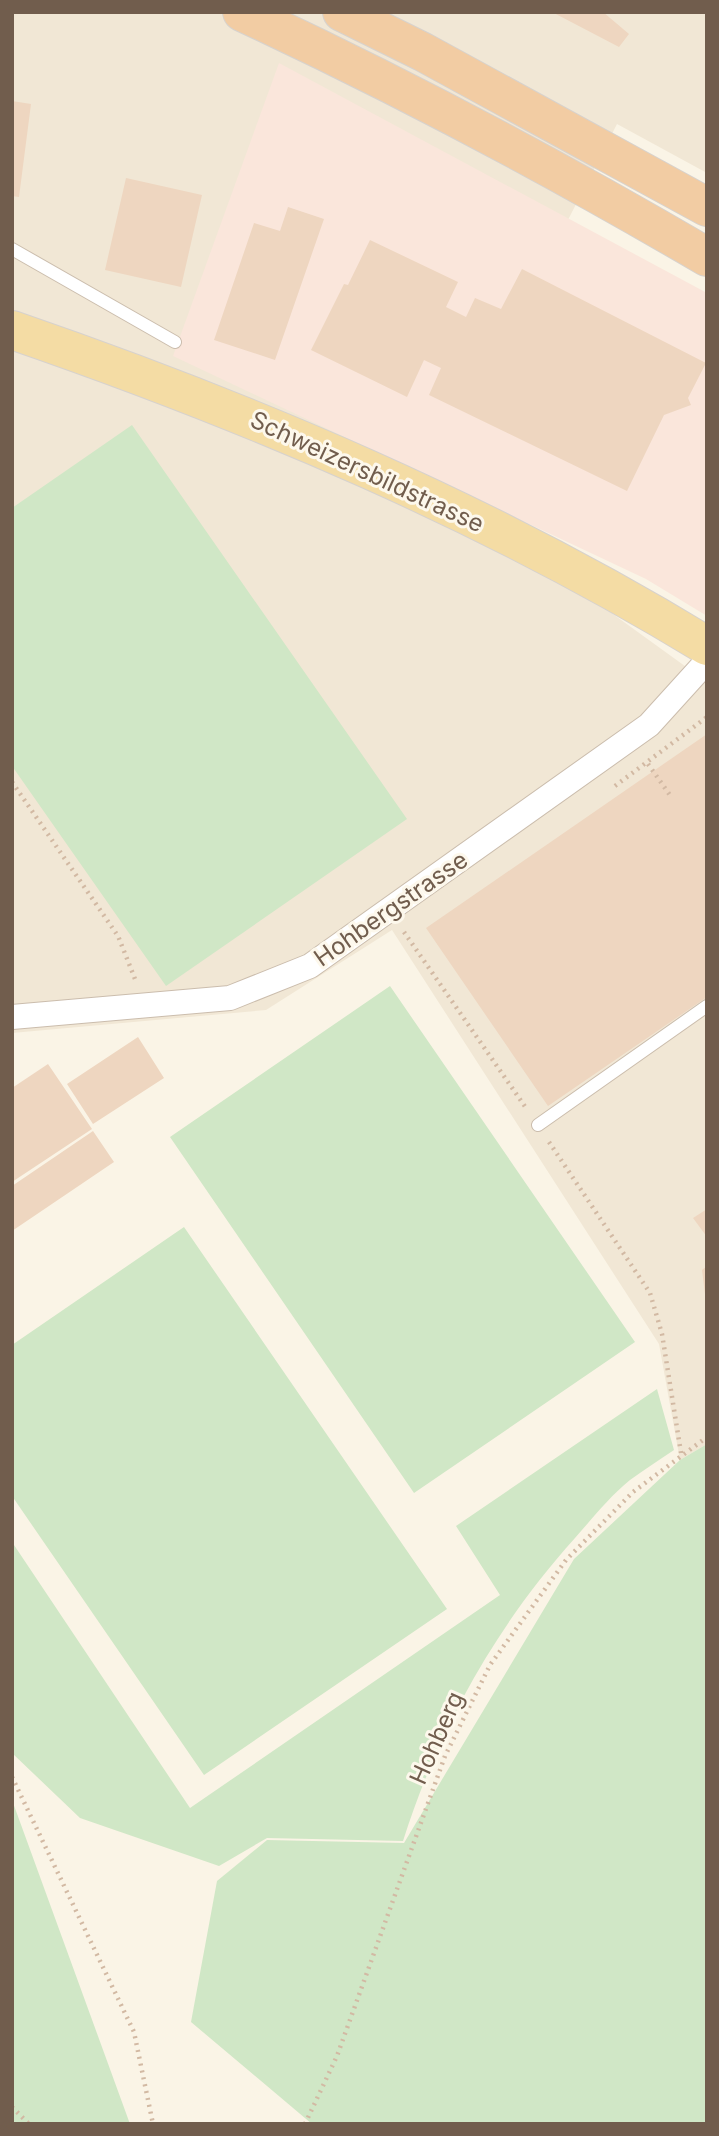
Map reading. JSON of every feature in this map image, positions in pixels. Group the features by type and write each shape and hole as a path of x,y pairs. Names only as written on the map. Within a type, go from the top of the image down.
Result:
{"highway":[{"path":"242,12 398,87 546,164 707,257"},
{"path":"342,12 447,64 707,207"}],"main road":[{"name":"Schweizersbildstrasse","path":"12,330 181,389 411,489 557,561 707,646"}],"street":[{"name":"Hohbergstrasse","path":"12,1017 230,998 310,966 649,725 707,661"}],"lane":[{"path":"12,249 175,342"},
{"path":"538,1125 707,1006"}],"path":[{"path":"648,764 672,798"},
{"path":"12,782 118,936 135,977 135,1006"},
{"path":"389,911 538,1125 650,1293 662,1334 681,1454"},
{"name":"Hohberg","path":"306,2124 337,2056 445,1756 490,1665 566,1560 633,1492 707,1437"},
{"path":"12,1777 134,2032 153,2124"},
{"path":"12,2107 29,2124"}],"shaded area":[{"path":"12,12 707,12 707,173 617,124 433,484 707,682 707,1444 680,1460 659,1344 392,930 266,1010 12,1033"},
{"path":"279,63 707,293 707,616 646,579 173,356"}],"green space":[{"path":"132,425 407,819 166,986 12,766 12,508"},
{"path":"390,986 635,1342 414,1493 170,1137"},
{"path":"184,1227 447,1609 204,1775 12,1496 12,1345"},
{"path":"657,1389 674,1450 630,1480 615,1494 519,1607 472,1680 452,1719 417,1799 403,1841 267,1838 219,1866 80,1818 12,1753 12,1542 190,1808 500,1595 456,1526"},
{"path":"707,1444 707,2124 312,2124 191,2022 217,1881 267,1840 404,1843 574,1559 680,1460"},
{"path":"12,1800 130,2124 12,2124"}],"building":[{"path":"552,12 603,12 629,34 619,47"},
{"path":"12,101 31,104 19,197 12,196"},
{"path":"126,178 202,195 181,287 105,270"},
{"path":"288,207 324,219 275,360 214,340 254,223 280,231"},
{"path":"370,240 458,282 446,307 466,317 475,298 501,309 522,269 706,363 688,398 691,405 664,415 627,491 429,395 441,368 424,360 407,397 311,350 344,284 348,285"},
{"path":"707,734 707,997 548,1106 426,928"},
{"path":"138,1037 164,1078 93,1124 67,1084"},
{"path":"48,1064 92,1129 12,1182 12,1088"},
{"path":"93,1131 114,1162 12,1231 12,1186"},
{"path":"707,1209 707,1237 693,1218"},
{"path":"707,1266 707,1293 705,1294 702,1270"}]}
